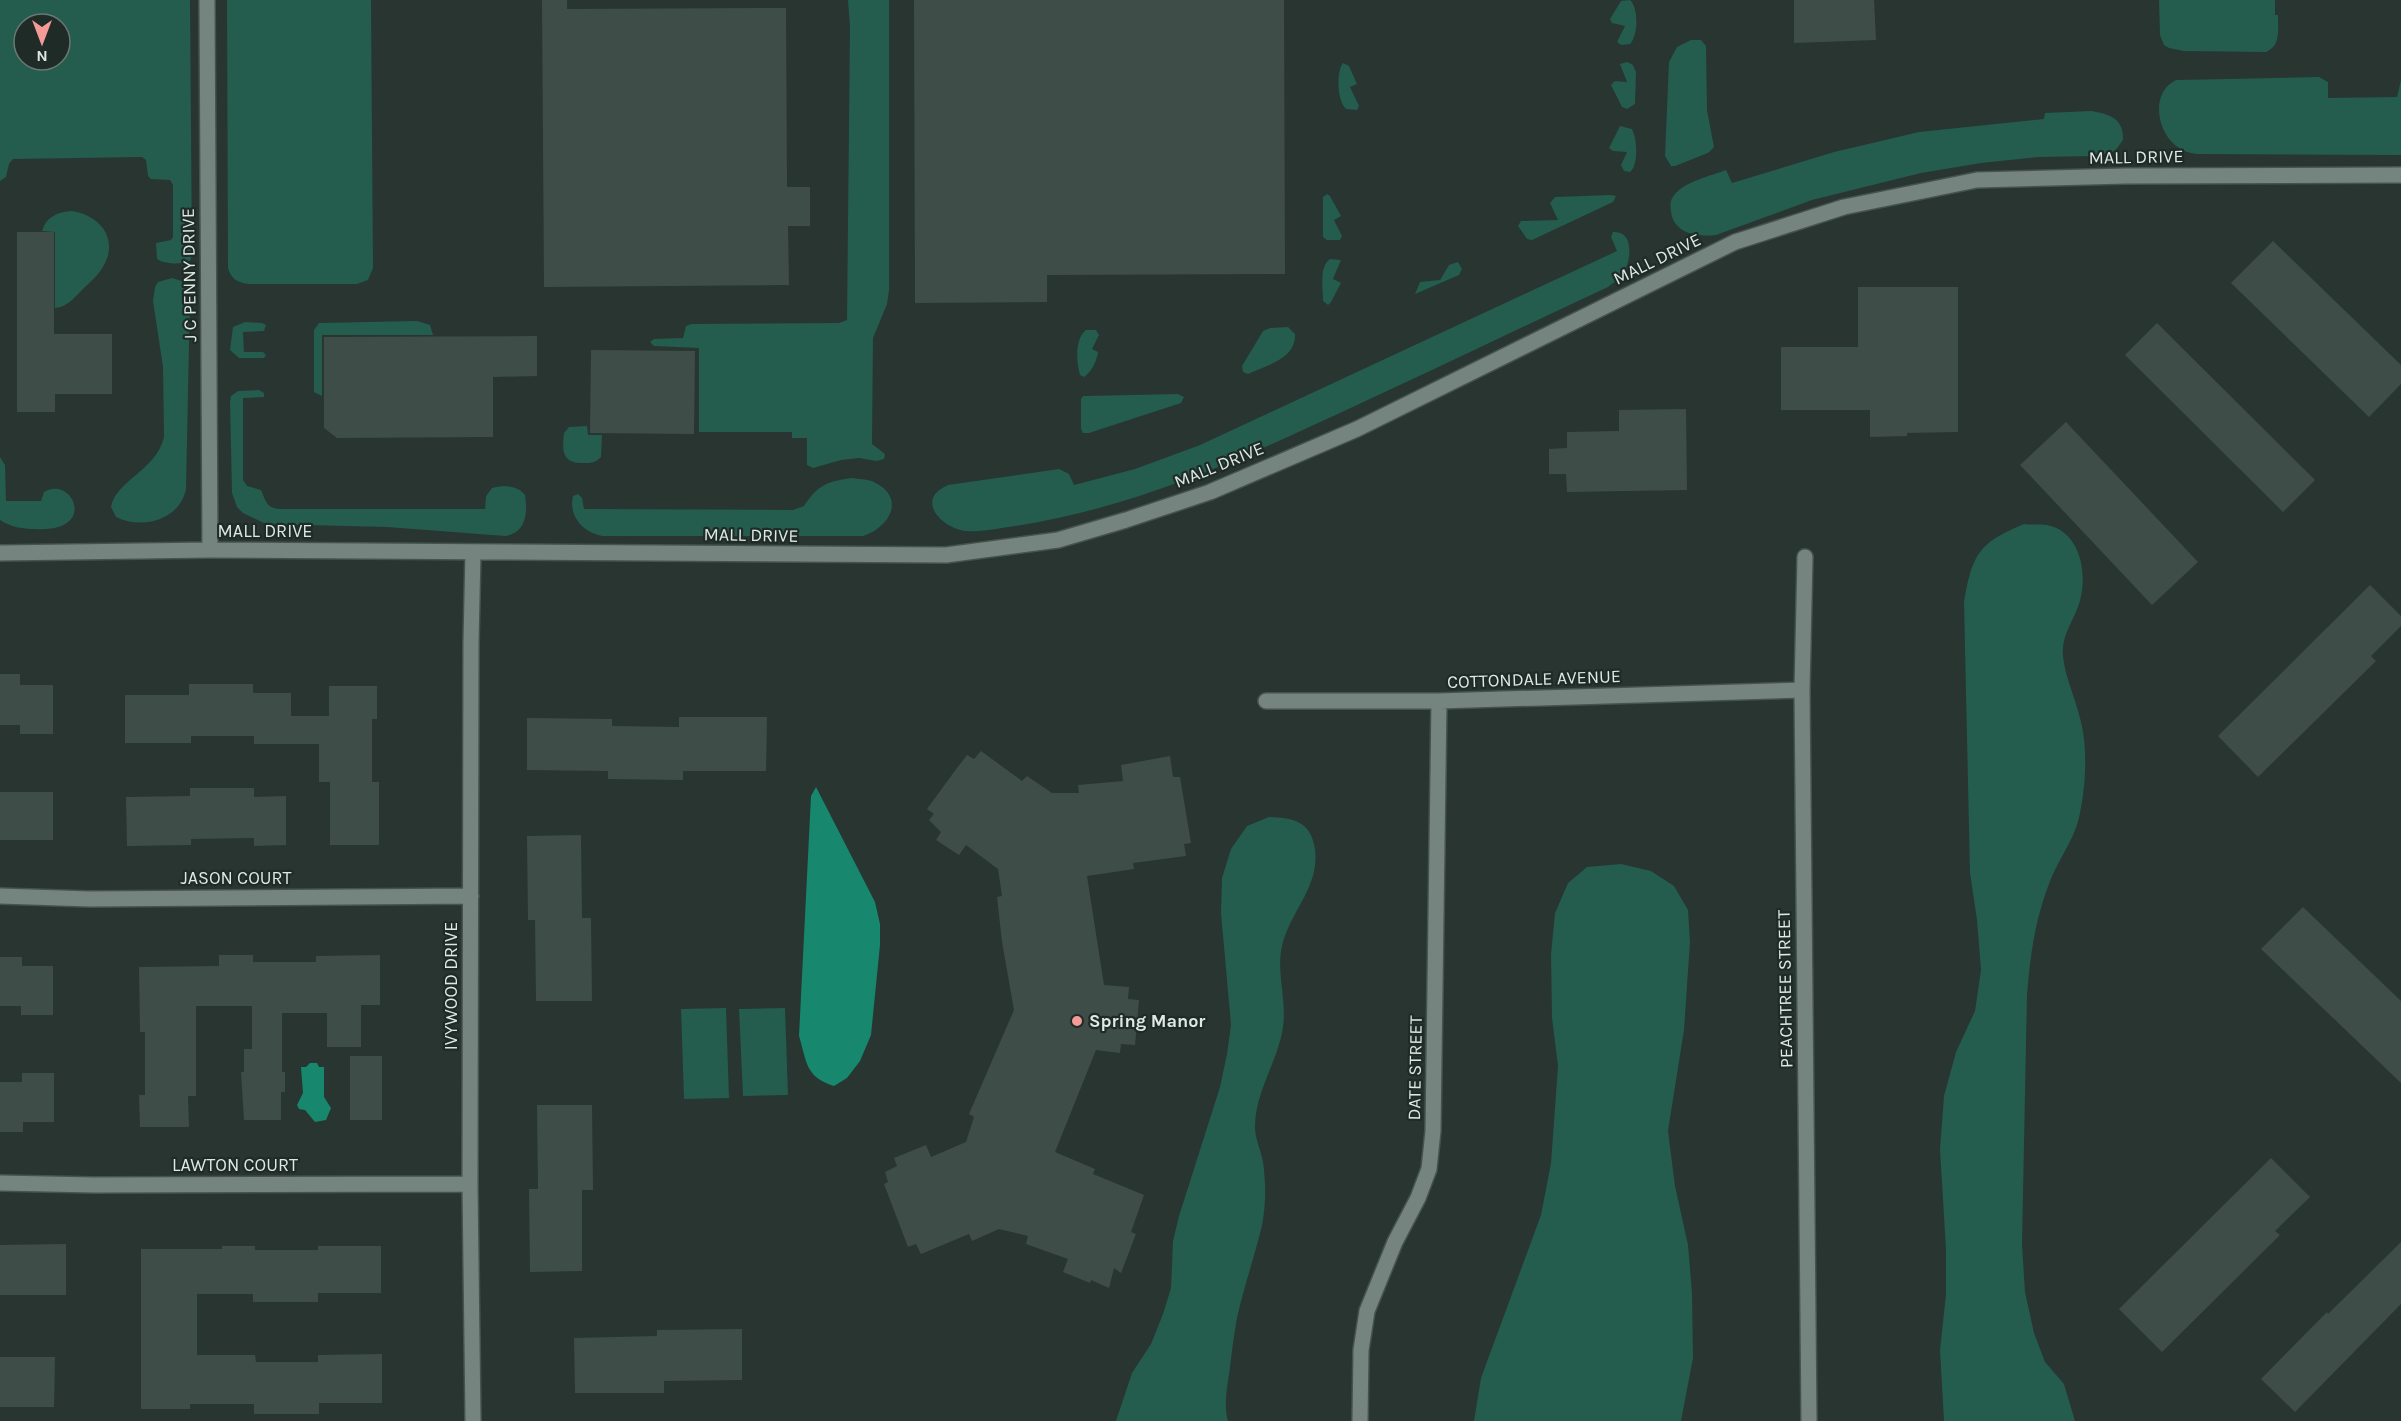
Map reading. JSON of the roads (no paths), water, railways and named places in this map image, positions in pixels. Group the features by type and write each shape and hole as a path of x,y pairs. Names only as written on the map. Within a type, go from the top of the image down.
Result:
{"street":[{"name":"J C PENNY DRIVE","path":"207,0 210,550"},
{"name":"MALL DRIVE","path":"0,553 210,550 946,555 1058,540 1210,492 1357,429 1735,242 1844,207 1977,180 2125,176 2401,175"},
{"name":"IVYWOOD DRIVE","path":"472,1421 470,1184 473,552"},
{"name":"PEACHTREE STREET","path":"1805,558 1802,690 1809,1421"},
{"name":"COTTONDALE AVENUE","path":"1266,701 1438,701 1802,690"},
{"name":"DATE STREET","path":"1360,1421 1360,1350 1367,1311 1395,1242 1418,1198 1429,1169 1434,1119 1438,701"},
{"name":"JASON COURT","path":"0,896 90,899 471,896"},
{"name":"LAWTON COURT","path":"0,1183 470,1184"}],"place":[{"name":"Spring Manor","path":"1077,1021"}]}
